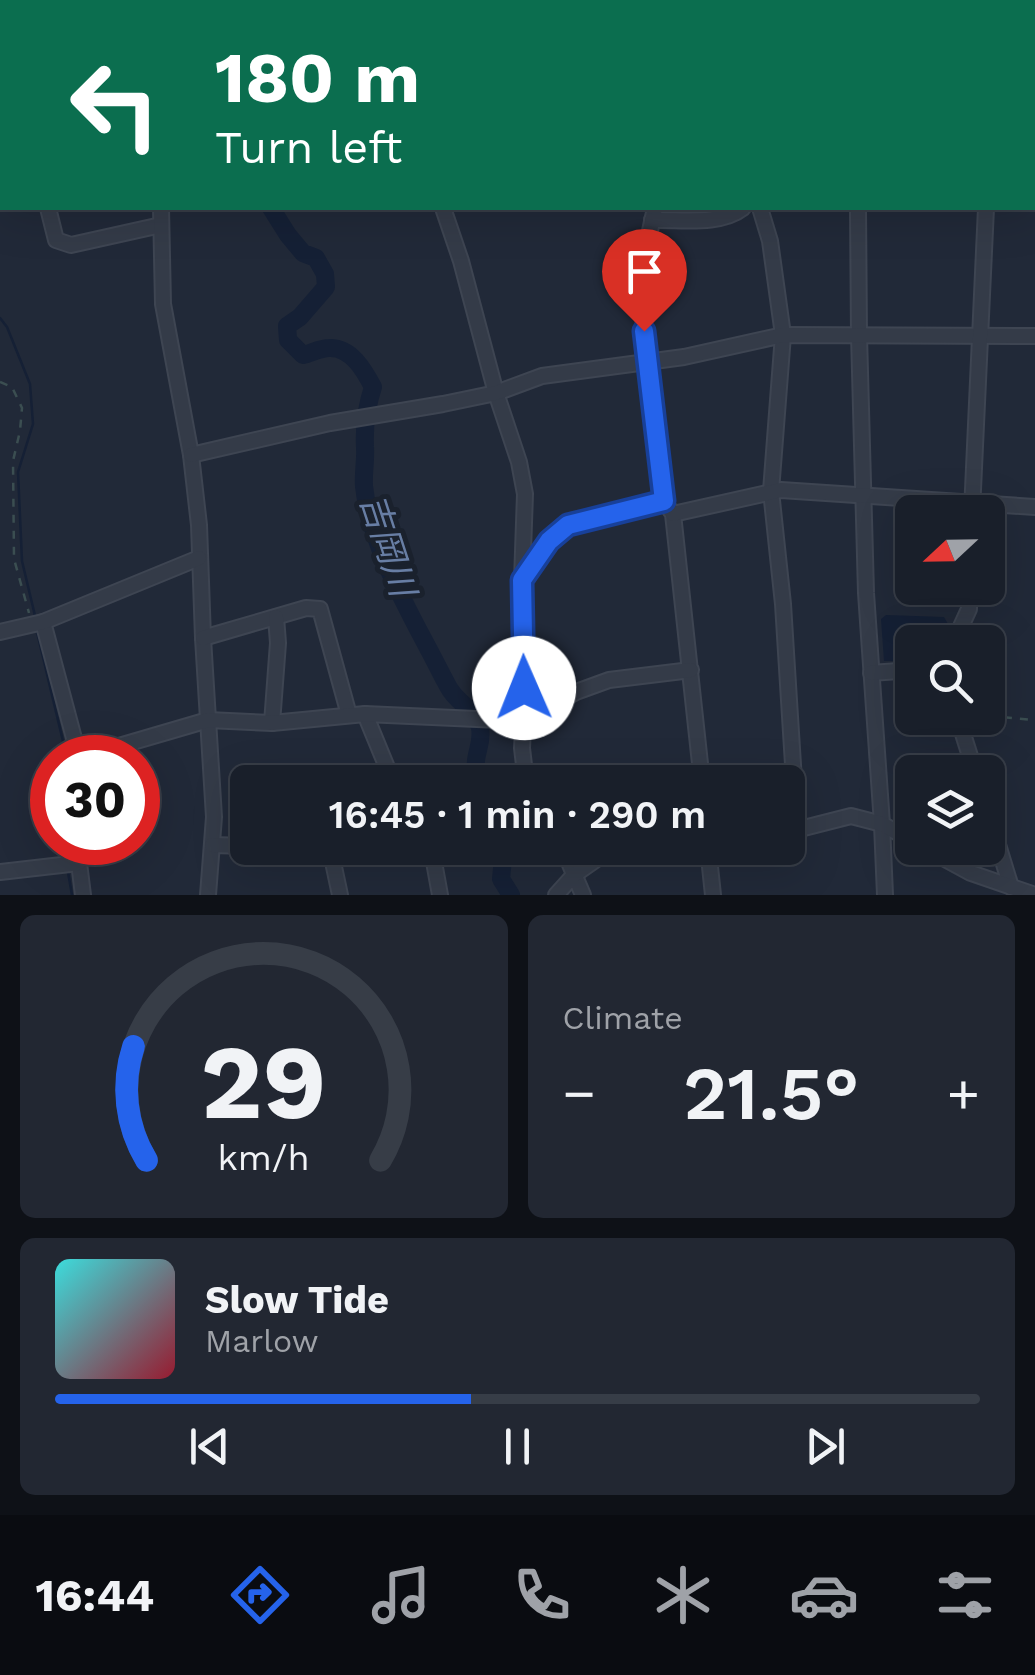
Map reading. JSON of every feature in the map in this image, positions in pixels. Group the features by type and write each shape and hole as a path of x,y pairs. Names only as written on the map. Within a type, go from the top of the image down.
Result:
{"street":[{"path":"48,210 56,240 71,245 162,225"},
{"path":"161,210 163,304 198,509 214,817 208,895"},
{"path":"444,210 519,462 525,494 524,765"},
{"path":"700,765 641,300 644,258 654,214 720,218 740,210"},
{"path":"761,210 770,241 783,335 771,490 783,604 789,765"},
{"path":"858,210 866,593 885,895"},
{"path":"973,495 986,210"},
{"path":"191,456 330,423 496,392 542,376 684,357 783,335 1035,336"},
{"path":"522,580 549,541 568,525 771,490 895,499"},
{"path":"1005,507 1035,507"},
{"path":"0,632 38,623 200,558"},
{"path":"202,638 306,608 320,609 349,715"},
{"path":"272,723 278,644 276,616"},
{"path":"38,623 71,735"},
{"path":"155,735 208,720 272,723 365,714 522,722 576,692 608,680 691,670"},
{"path":"872,672 895,671"},
{"path":"365,714 386,765"},
{"path":"805,827 851,816 895,831"},
{"path":"212,845 230,846"},
{"path":"0,872 56,865"},
{"path":"80,865 83,895"},
{"path":"334,865 340,895"},
{"path":"435,865 440,895"},
{"path":"569,865 584,895"},
{"path":"558,892 588,865"},
{"path":"710,865 713,895"},
{"path":"957,865 1035,894"},
{"path":"1004,865 1011,887"}],"path":[{"path":"0,382 12,387 22,408 13,460 14,558 38,623"},
{"path":"1005,717 1035,720"}],"water":[{"path":"886,615 944,617 948,624 895,625 895,661 884,661 881,619"}],"waterway":[{"name":"吉岡川","path":"272,210 288,235 303,253 316,258 325,274 326,287 287,326 288,340 303,355 326,348 344,351 361,367 373,387 365,432 364,486 368,510 384,560 407,608 450,689 478,722 481,735 476,765"},
{"path":"0,318 30,384 33,424 18,472 22,561 36,620"},
{"path":"36,628 62,735"},
{"name":"吉岡川","path":"502,865 501,879 511,895"},
{"path":"68,872 72,895"}],"route":[{"path":"524,688 522,580 549,541 568,525 664,501 644,331"}]}
